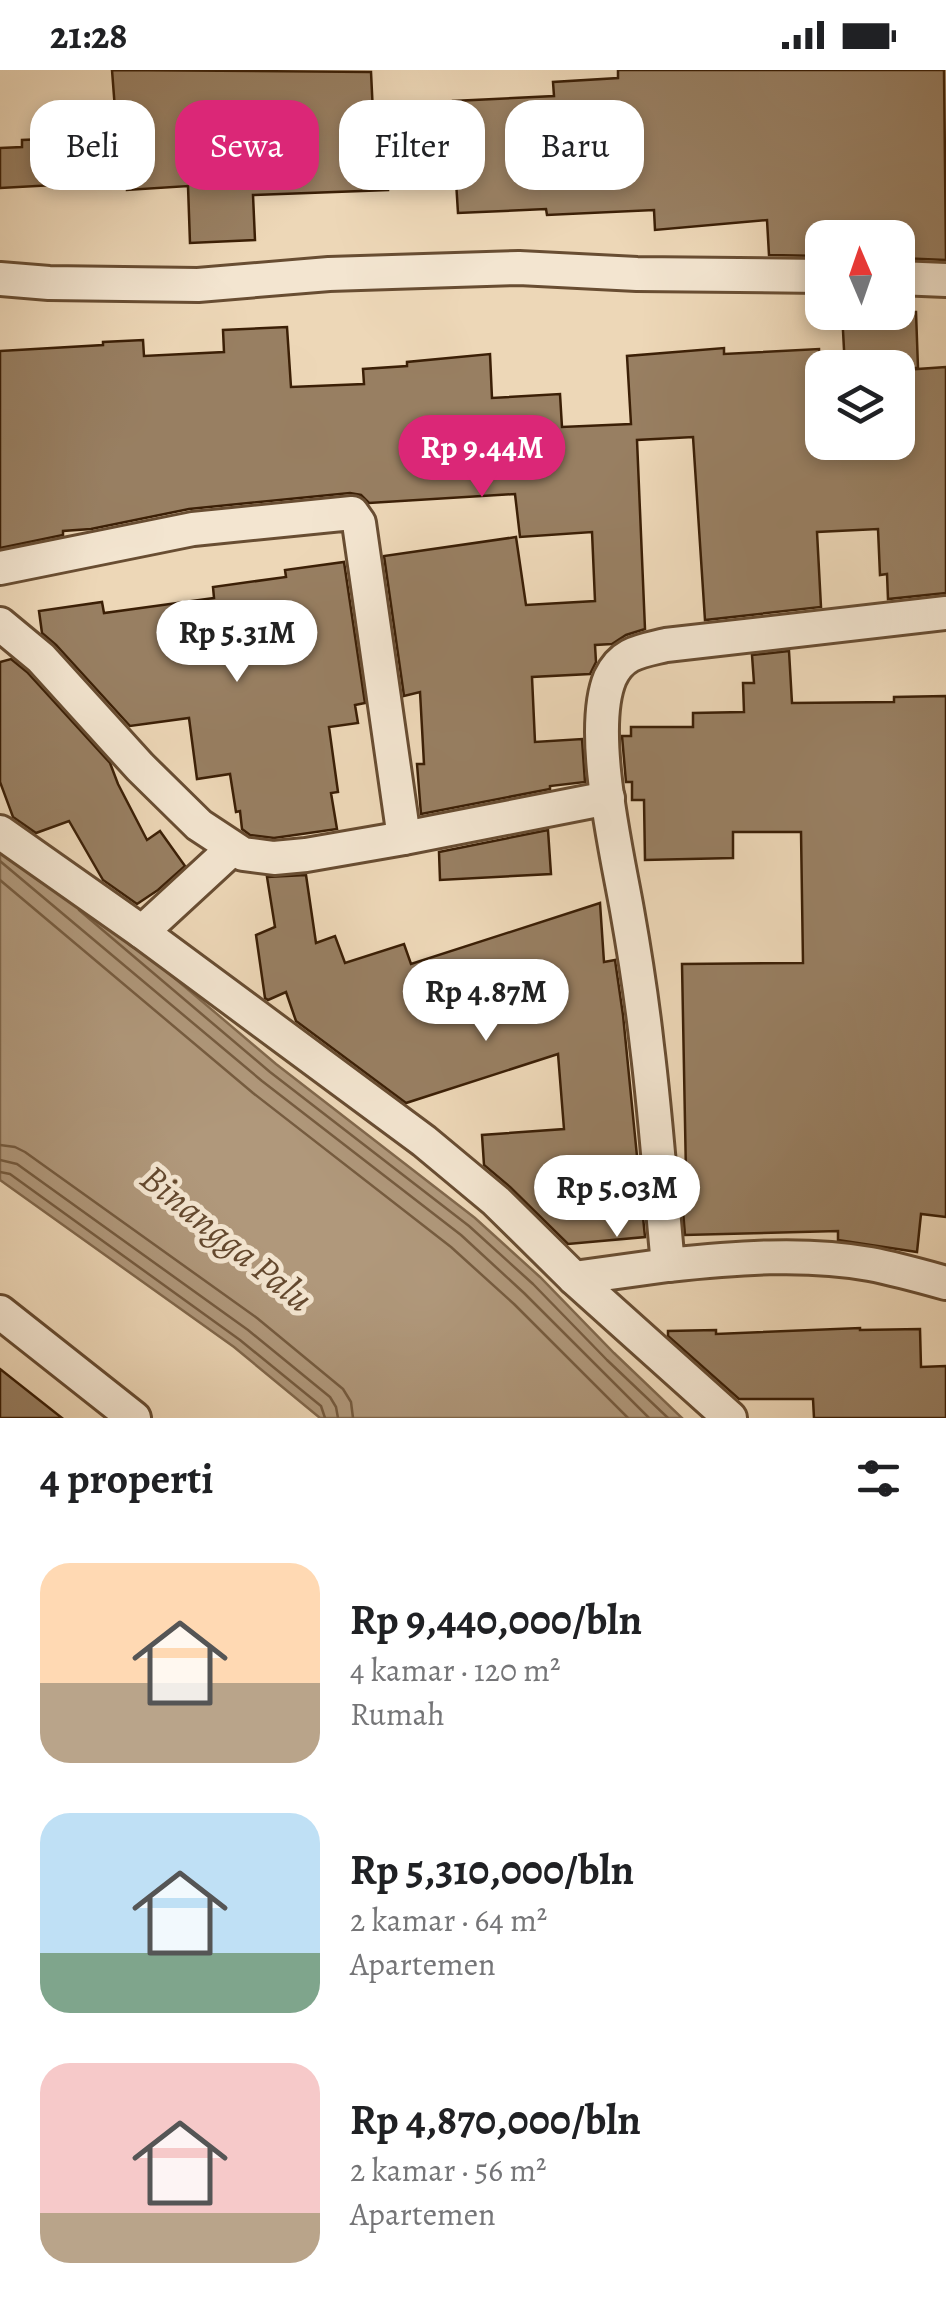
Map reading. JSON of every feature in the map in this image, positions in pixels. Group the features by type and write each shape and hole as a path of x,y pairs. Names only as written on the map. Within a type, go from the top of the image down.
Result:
{"street":[{"path":"0,279 198,285 329,274 519,268 805,276"},
{"path":"915,279 946,280"},
{"path":"0,568 193,529 352,513 359,523 404,838"},
{"path":"668,1265 648,1047 602,744 604,696 612,674 629,654 666,645 946,612"},
{"path":"0,624 41,658 199,825 232,849 254,857 274,858 404,838 608,798"},
{"path":"0,832 142,932 424,1142 496,1201 574,1278 730,1418"},
{"path":"142,932 232,849"},
{"path":"574,1278 706,1261 827,1259 870,1264 946,1283"},
{"path":"0,1312 134,1418"}],"water":[{"name":"Binangga Palu","path":"0,833 276,1064 475,1218 682,1418 320,1418 234,1347 0,1180"}],"building":[{"path":"112,70 371,72 372,100 339,100 339,190 388,190 253,195 255,240 190,243 188,190 319,190 319,100 175,100 175,187 155,188 155,100 114,100"},
{"path":"618,70 944,70 946,260 915,259 915,220 805,220 805,256 769,255 767,220 655,230 654,210 547,215 546,209 458,213 457,190 485,190 485,100 473,100 554,96 553,82 618,78"},
{"path":"22,140 30,140 30,186 0,188 0,148 22,147"},
{"path":"916,312 918,368 915,350 844,350 843,330 915,330"},
{"path":"287,327 291,387 364,384 363,369 490,354 492,398 560,394 562,427 631,424 627,356 724,348 724,354 819,349 805,350 805,460 915,460 915,369 946,367 946,593 888,599 887,574 880,575 878,529 817,532 821,607 705,620 693,437 637,440 645,629 612,644 595,645 596,662 590,674 532,677 535,742 582,739 585,782 421,814 417,764 424,764 420,692 404,696 384,556 516,537 526,605 595,601 592,532 520,537 515,494 369,503 361,495 350,493 189,509 63,531 63,535 0,548 0,351 143,340 144,356 224,352 223,330"},
{"path":"344,562 365,703 355,705 358,723 329,727 338,792 331,793 337,829 274,838 250,835 242,829 240,811 236,812 230,774 197,779 189,718 130,726 42,633 39,611 102,602 104,613 214,598 213,587 286,577 285,570"},
{"path":"789,651 792,703 894,702 894,697 946,696 946,1217 921,1214 917,1252 838,1240 838,1231 685,1235 680,1175 686,1175 682,964 803,963 801,832 733,832 733,858 645,860 644,800 632,800 632,782 626,782 622,736 631,736 631,727 693,727 693,713 744,712 743,683 754,683 752,655"},
{"path":"11,659 110,763 147,840 160,831 185,866 137,904 103,880 69,821 36,833 13,817 0,782 0,662"},
{"path":"548,830 551,874 440,880 439,852"},
{"path":"306,875 316,943 335,936 345,963 404,944 411,964 600,903 604,962 615,960 623,1015 645,1237 568,1244 484,1165 482,1135 564,1129 558,1054 406,1103 296,1021 286,992 265,998 256,935 275,927 267,877"},
{"path":"920,1329 921,1367 946,1366 946,1418 814,1418 813,1399 739,1399 668,1336 668,1331 716,1330 716,1334"},
{"path":"0,1369 62,1418 0,1418"}]}
